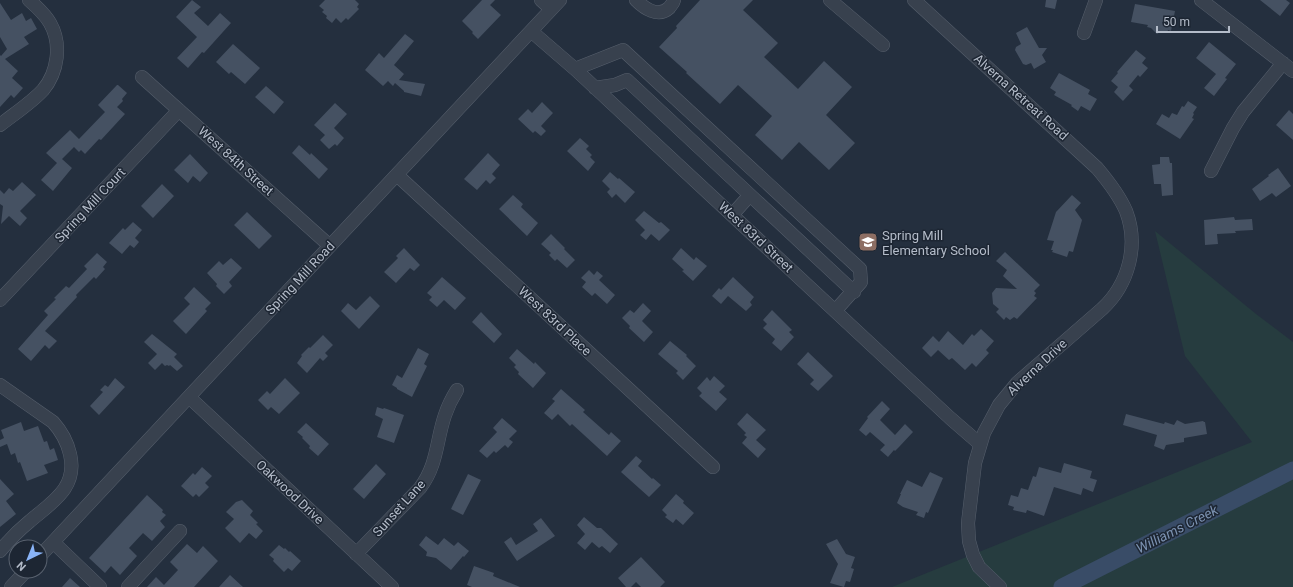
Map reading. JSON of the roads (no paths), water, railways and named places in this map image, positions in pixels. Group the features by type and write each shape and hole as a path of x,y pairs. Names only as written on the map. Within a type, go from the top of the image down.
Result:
{"street":[{"path":"0,126 36,97 44,88 51,77 56,62 56,42 51,25 41,10 29,0"},
{"path":"541,0 556,5"},
{"path":"636,0 643,8 658,13 666,10 674,0"},
{"path":"830,0 883,45"},
{"name":"Alverna Retreat Road","path":"914,0 1082,153 1104,177 1121,201"},
{"path":"1084,33 1096,0"},
{"path":"1205,1 1293,71"},
{"name":"Spring Mill Road","path":"48,547 556,5"},
{"name":"West 83rd Street","path":"531,31 575,69 980,444"},
{"path":"575,69 623,50 860,270 861,282 854,292 835,311"},
{"path":"1211,171 1243,112 1282,62"},
{"name":"West 84th Street","path":"142,77 330,246"},
{"path":"595,88 615,85 627,80 854,292"},
{"path":"614,106 615,85"},
{"name":"Spring Mill Court","path":"0,300 179,110"},
{"name":"West 83rd Place","path":"397,175 713,467"},
{"path":"732,215 750,195"},
{"name":"Alverna Drive","path":"1000,587 979,567 973,555 969,541 968,522 975,463 980,444 993,415 1013,387 1105,306 1119,288 1128,268 1132,250 1130,223 1121,201"},
{"path":"0,385 59,429 69,448 71,466 69,480 60,496 21,528 0,551"},
{"name":"Sunset Lane","path":"356,554 425,481 430,473 447,410 457,390"},
{"name":"Oakwood Drive","path":"189,397 392,587"},
{"path":"128,587 180,531"},
{"path":"53,542 100,587"},
{"path":"11,587 18,579"}],"waterway":[{"name":"Williams Creek","path":"1062,587 1293,470"}],"place":[{"name":"Spring Mill Elementary School","path":"868,242"}]}
